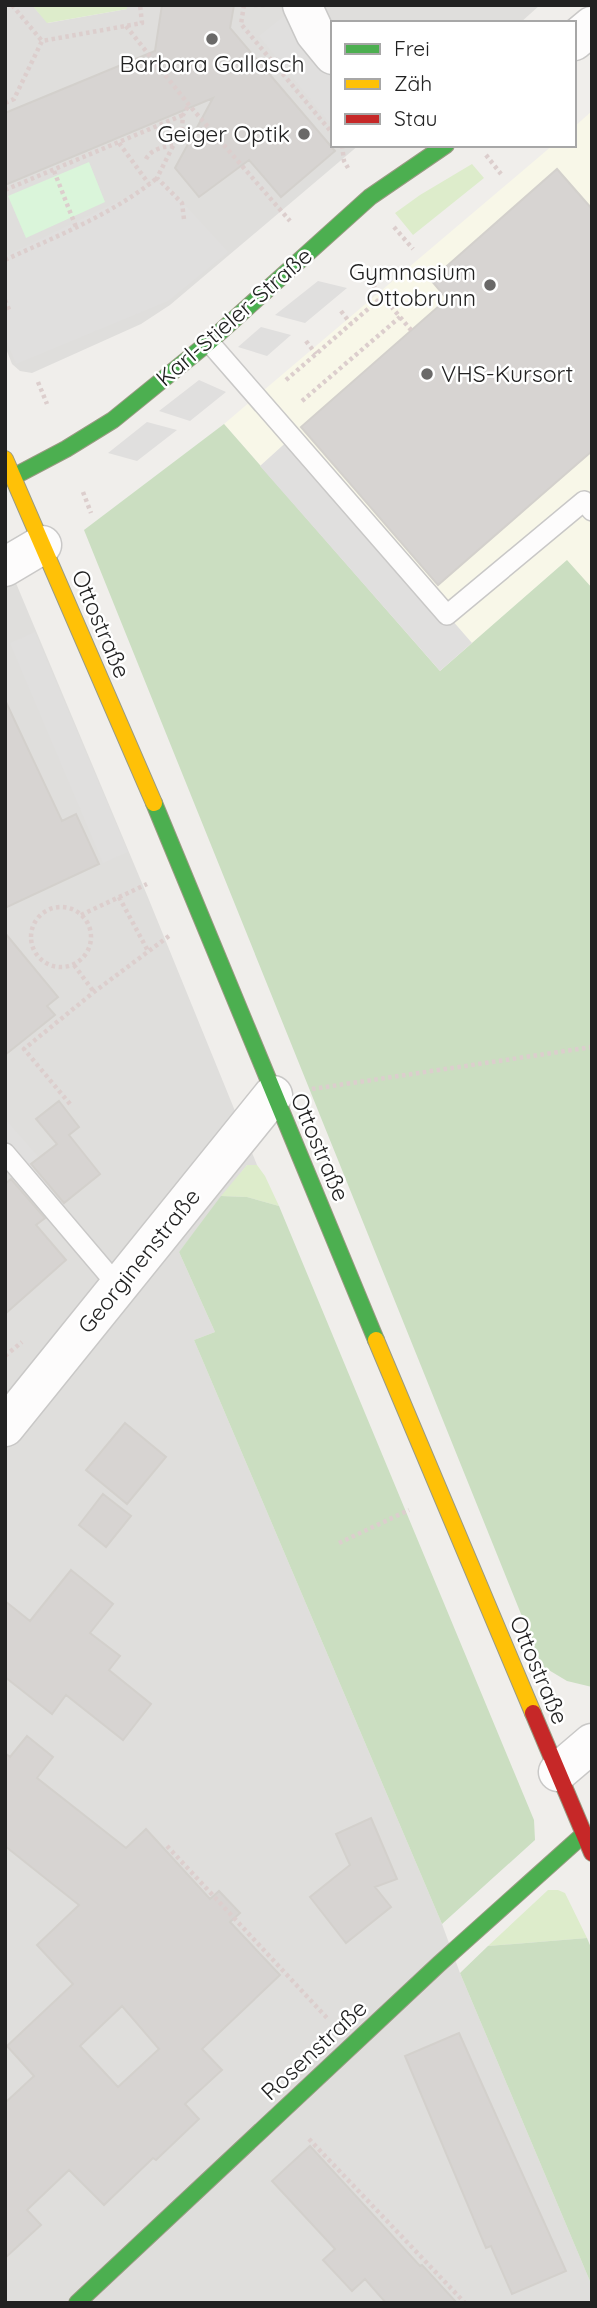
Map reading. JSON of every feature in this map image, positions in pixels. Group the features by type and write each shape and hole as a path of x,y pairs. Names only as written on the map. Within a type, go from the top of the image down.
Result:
{"street":[{"path":"302,5 315,33 331,53"},
{"path":"576,39 592,26"},
{"name":"Karl-Stieler-Straße","path":"13,477 113,420 209,342 424,152"},
{"name":"Ottostraße","path":"5,459 159,815 273,1094 592,1853"},
{"path":"5,567 42,545"},
{"name":"Georginenstraße","path":"5,1427 273,1094"},
{"path":"558,1772 592,1743"},
{"name":"Rosenstraße","path":"77,2303 584,1834"}],"lane":[{"path":"209,342 447,615 583,501 592,510"},
{"path":"5,1153 118,1286"}],"path":[{"path":"12,5 42,41"},
{"path":"42,41 142,23 140,5"},
{"path":"244,5 241,24 331,132"},
{"path":"126,26 189,105 286,216"},
{"path":"5,103 14,99 42,41"},
{"path":"5,260 76,227 157,178 182,128 183,115 189,105"},
{"path":"5,190 183,115"},
{"path":"119,143 149,184"},
{"path":"146,159 162,147 174,145"},
{"path":"486,155 501,174"},
{"path":"54,171 76,227"},
{"path":"157,178 182,203 184,219"},
{"path":"373,285 411,330"},
{"path":"286,380 383,296"},
{"path":"5,300 10,312"},
{"path":"341,311 351,324"},
{"path":"302,401 400,317"},
{"path":"306,341 316,354"},
{"path":"38,382 47,404"},
{"path":"83,492 91,513"},
{"path":"81,915 148,883"},
{"path":"119,897 148,951"},
{"path":"54,907 69,908 81,915 90,927 91,942 86,955 75,965 60,968 46,964 35,954 30,940 32,926 41,914 54,907"},
{"path":"70,1104 23,1049 169,935"},
{"path":"75,965 94,992"},
{"path":"273,1094 592,1047"},
{"path":"339,1543 441,1495"},
{"path":"167,1846 353,2045"},
{"path":"282,2111 465,2303"}],"shaded area":[{"path":"5,5 32,5 48,23 127,9 127,5 540,5 522,21 331,21 331,147 357,147 170,305 141,324 32,373 20,371 12,364 5,346"},
{"path":"284,16 331,74 331,125 259,36"},
{"name":"Gymnasium Ottobrunn","path":"592,111 592,588 566,561 440,671 224,424 551,147 576,147 576,125"},
{"path":"162,180 228,252 168,301 16,364 5,337 5,256"},
{"path":"318,281 347,288 305,323 275,315"},
{"path":"261,327 291,335 267,356 238,347"},
{"path":"199,380 226,392 190,421 159,411"},
{"path":"147,422 177,430 137,461 108,453"},
{"path":"292,437 472,643 440,671 260,466"},
{"path":"5,557 257,1165 247,1165 179,1252 215,1332 194,1340 442,1924 460,1973 592,2286 592,2303 5,2303"},
{"path":"35,632 128,852 103,863 10,643"},
{"path":"5,1119 64,1186 54,1194 5,1139"}],"green space":[{"path":"32,5 127,5 127,9 47,23"},
{"path":"89,162 105,202 26,238 8,196"},
{"path":"472,164 484,178 413,235 395,213"},
{"path":"224,424 440,671 567,560 592,588 592,1687 567,1681 542,1666 84,530"},
{"path":"247,1165 257,1165 279,1206 247,1197 221,1196"},
{"path":"221,1196 247,1197 279,1206 534,1820 535,1840 442,1924 194,1340 215,1332 179,1252"},
{"path":"548,1890 565,1893 587,1938 488,1946"},
{"path":"587,1938 592,1950 592,2286 460,1973 488,1946"}],"building":[{"path":"162,5 234,5 230,28 335,151 281,197 249,160 199,197 175,168 213,98 5,185 5,113 155,51"},
{"path":"557,169 592,209 592,451 438,585 301,427 447,299 431,280"},
{"path":"5,700 62,821 76,814 99,864 5,908"},
{"path":"5,933 58,997 47,1006 55,1015 5,1055"},
{"path":"59,1101 79,1127 69,1135 100,1174 64,1203 31,1164 57,1144 36,1119"},
{"path":"11,1179 45,1218 36,1225 66,1260 5,1314 5,1184"},
{"path":"125,1423 166,1457 127,1504 86,1470"},
{"path":"103,1494 131,1516 106,1547 79,1525"},
{"path":"71,1570 113,1604 90,1633 120,1656 109,1670 151,1704 123,1740 66,1695 52,1714 5,1677 5,1601 30,1621"},
{"path":"27,1736 53,1757 37,1778 126,1848 146,1829 210,1899 219,1891 240,1913 230,1922 280,1975 202,2049 222,2070 185,2104 199,2119 104,2205 69,2170 27,2210 41,2225 5,2258 5,2103 34,2076 7,2046 73,1984 37,1945 79,1905 5,1846 5,1753 10,1757","holes":["122,2006 159,2049 118,2087 80,2046"]},
{"path":"371,1818 397,1879 375,1887 391,1907 346,1943 310,1897 350,1865 336,1834"},
{"path":"459,2033 566,2271 512,2294 491,2246 486,2248 405,2056"},
{"path":"310,2146 457,2303 386,2303 365,2279 352,2291 323,2260 335,2249 272,2181"}],"traffic: fast":[{"path":"13,477 113,420 209,342 370,197 443,147"},
{"path":"154,803 376,1340"},
{"path":"77,2303 439,1964 584,1834"}],"traffic: slow":[{"path":"5,459 154,803"},
{"path":"376,1340 533,1713"}],"traffic: jam":[{"path":"533,1713 592,1853"}],"place":[{"name":"Barbara Gallasch","path":"212,39"},
{"name":"Geiger Optik","path":"304,134"},
{"name":"Gymnasium Ottobrunn","path":"490,285"},
{"name":"VHS-Kursort","path":"427,374"}]}
